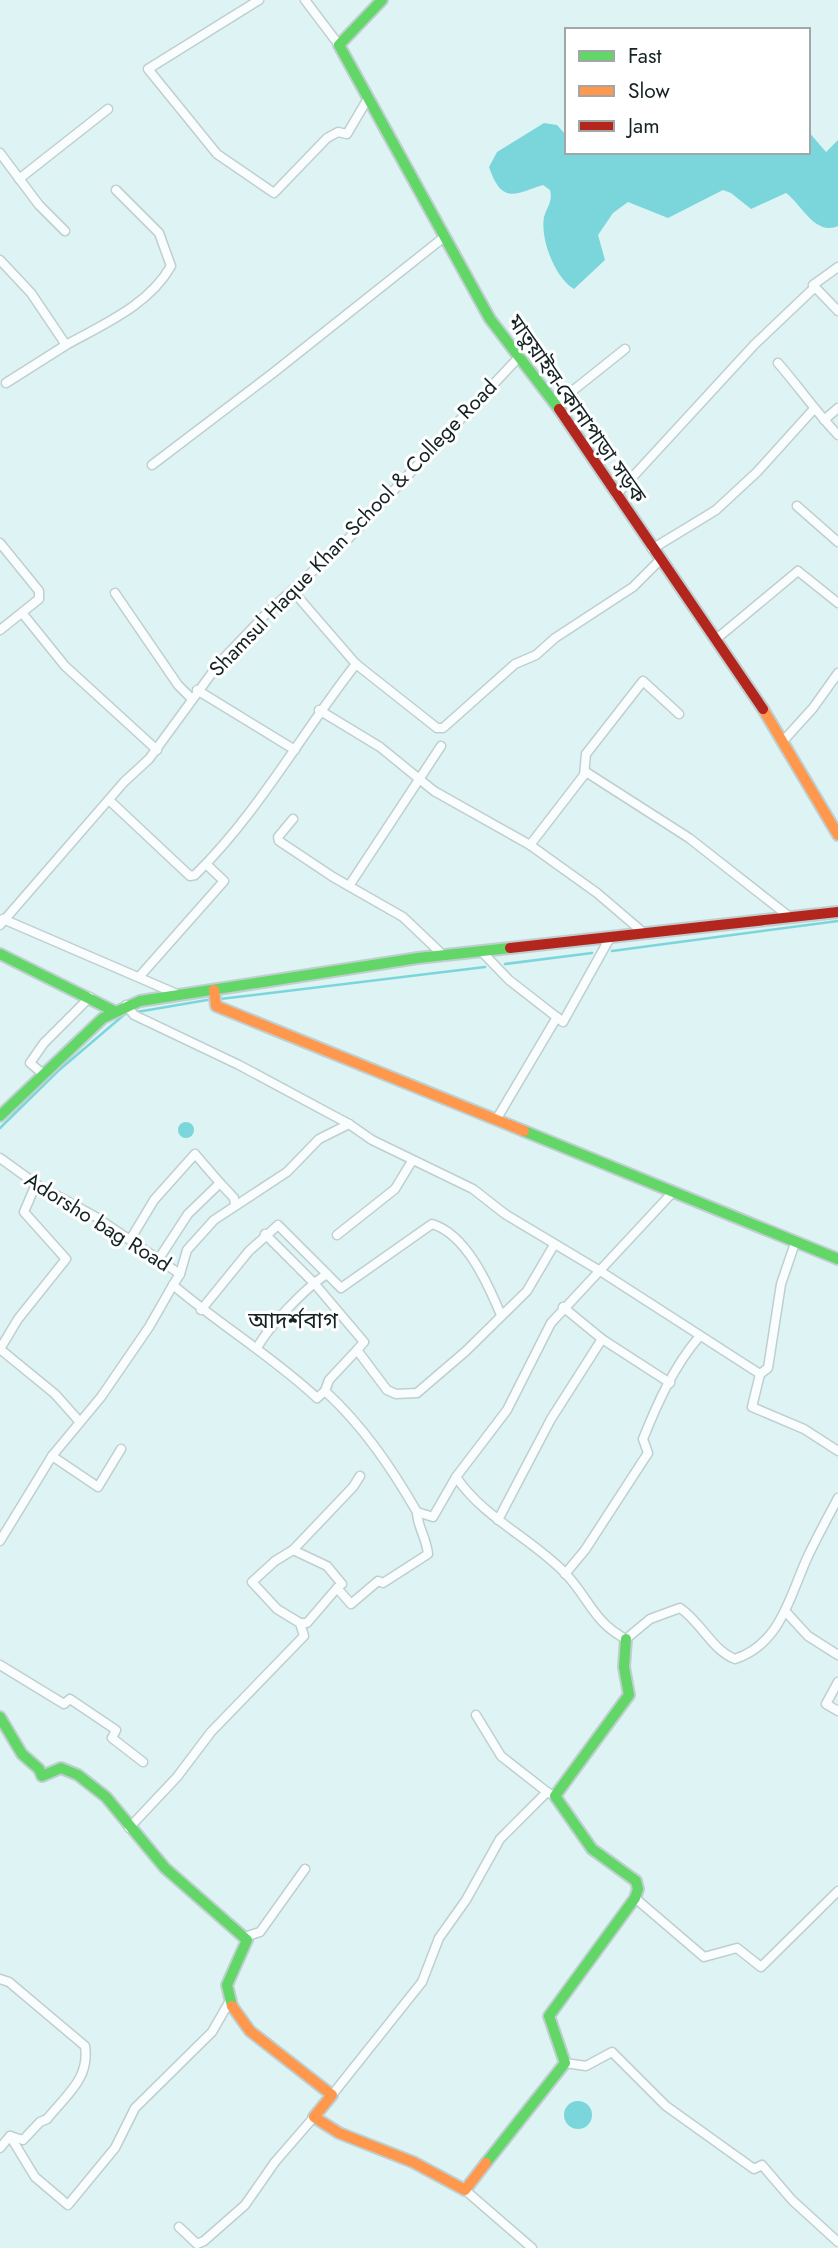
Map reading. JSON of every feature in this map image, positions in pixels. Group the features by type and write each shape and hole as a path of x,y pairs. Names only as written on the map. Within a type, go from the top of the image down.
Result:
{"street":[{"path":"259,0 148,69 217,154 274,193 327,138 338,132 347,134 368,100"},
{"path":"305,0 339,45 383,0"},
{"name":"মাতুয়াইল-কোনাপাড়া সড়ক","path":"339,45 490,319 556,404 784,740 838,835"},
{"path":"19,178 108,109"},
{"path":"0,153 39,205 65,231"},
{"path":"6,383 124,313 160,285 171,266 159,233 116,190"},
{"path":"152,465 443,238"},
{"path":"0,261 31,293 66,345"},
{"path":"616,495 754,345 838,267"},
{"path":"815,287 838,311"},
{"path":"556,404 625,349"},
{"name":"Shamsul Haque Khan School & College Road","path":"2,921 157,750 197,690 242,639 348,540 520,356"},
{"path":"778,363 803,392 813,410 838,435"},
{"path":"824,421 838,408"},
{"path":"652,549 716,510 757,472 813,410"},
{"path":"797,506 838,542"},
{"path":"0,543 39,591 39,598 23,614 0,630"},
{"path":"292,590 356,664 437,727 443,728 515,664 536,655 555,638 633,587 660,560"},
{"path":"716,640 798,571 838,603"},
{"path":"115,593 192,699"},
{"path":"23,614 65,666 157,750"},
{"path":"109,800 190,876 206,864 251,811 296,750 320,710 356,664"},
{"path":"784,740 813,708 838,673"},
{"path":"530,845 586,772 586,754 643,681 679,714"},
{"path":"197,690 296,750"},
{"path":"320,710 380,747 418,779 530,845 597,893 645,934"},
{"path":"349,886 441,746"},
{"path":"586,772 690,838 791,918"},
{"path":"293,819 279,841 349,886 403,916 444,956"},
{"path":"139,976 224,881 206,864"},
{"path":"2,921 177,994 215,997 444,956 838,912"},
{"path":"482,952 509,980 563,1022 611,936"},
{"path":"0,954 114,1010 130,1010 177,994"},
{"path":"42,1073 30,1063 44,1043 90,997"},
{"path":"215,997 496,1120 838,1259"},
{"path":"0,1116 42,1073 114,1010"},
{"path":"130,1010 239,1065 412,1161 473,1189 554,1245 600,1271 699,1338 760,1374"},
{"path":"496,1120 557,1017"},
{"path":"180,1274 187,1250 197,1238 235,1205 287,1172 319,1139 349,1124"},
{"path":"130,1240 154,1200 195,1154 234,1198 235,1205"},
{"name":"Adorsho bag Road","path":"0,1158 36,1184 130,1240 180,1274 173,1285 201,1310 257,1349 317,1398 325,1391 346,1411 384,1458 417,1512 417,1522 427,1539 428,1554 383,1583 378,1581 351,1604 337,1588"},
{"path":"337,1235 395,1189 412,1161"},
{"path":"158,1260 188,1214 220,1183"},
{"path":"36,1184 24,1212 66,1259 18,1319 0,1349 55,1394 79,1420"},
{"path":"417,1512 433,1517 456,1477 507,1410 542,1338 563,1307 672,1193"},
{"path":"201,1310 273,1227 282,1226 341,1288 432,1224 447,1229 472,1259 501,1315"},
{"path":"265,1234 314,1283 364,1342 329,1380 325,1391"},
{"path":"794,1243 781,1284 768,1368 760,1374 752,1407 804,1429 838,1451"},
{"path":"357,1350 387,1390 397,1394 417,1393 527,1291 554,1245"},
{"path":"257,1349 264,1335 314,1283 327,1274"},
{"path":"0,1541 52,1456 79,1420 101,1397 149,1327 173,1285"},
{"path":"563,1307 602,1339 670,1383"},
{"path":"565,1573 585,1550 648,1453 643,1439 678,1362 699,1338"},
{"path":"498,1520 551,1419 602,1339"},
{"path":"52,1456 98,1486 121,1449"},
{"path":"293,1550 327,1566 342,1584 307,1623 300,1623 277,1609 252,1582 275,1560 293,1550 360,1476"},
{"path":"456,1477 481,1506 565,1573 608,1630 626,1639"},
{"path":"179,2227 197,2244 246,2205 275,2162 422,1982 439,1938 466,1900 500,1839 528,1808 551,1794 629,1695 624,1667 626,1639 650,1619 680,1608 691,1615 726,1655 735,1659 762,1643 786,1612 808,1557 838,1498"},
{"path":"0,1523 12,1524"},
{"path":"786,1612 808,1636 838,1655"},
{"path":"129,1828 177,1777 219,1723 304,1636 300,1623"},
{"path":"0,1665 64,1704 70,1699 104,1720 116,1730 112,1738 143,1762"},
{"path":"838,1682 826,1704 838,1711"},
{"path":"476,1715 501,1756 551,1794 581,1837 636,1881 638,1889 635,1898 549,2016 565,2063"},
{"path":"0,1717 22,1754 40,1769 42,1776 61,1768 72,1771 104,1794 129,1828 165,1868 247,1940 227,1986 238,2021 311,2075 332,2095"},
{"path":"244,1937 260,1932 305,1869"},
{"path":"635,1898 704,1957 737,1948 761,1967 838,1891"},
{"path":"0,1979 9,1982 85,2046 87,2058 83,2077 47,2119 40,2122 23,2140 4,2144"},
{"path":"4,2144 35,2177 68,2205 115,2148 135,2108 212,2032 231,1999"},
{"path":"565,2063 586,2066 612,2052 666,2106 754,2169 762,2165 792,2200 838,2242"},
{"path":"465,2190 565,2063"},
{"path":"314,2117 346,2138 382,2148 450,2179 532,2248"}],"water":[{"path":"544,123 557,125 565,134 565,154 810,154 810,133 826,152 838,140 838,226 822,227 809,218 786,193 751,209 723,190 668,218 628,202 613,213 598,235 605,260 574,289 555,267 544,236 544,217 550,201 550,190 543,185 517,193 504,192 489,167 497,152"},
{"path":"183,1122 189,1122 194,1130 192,1136 183,1138 178,1133 178,1127"},
{"path":"578,2101 588,2105 592,2115 588,2125 578,2129 568,2125 564,2115 568,2105"}],"waterway":[{"path":"612,951 838,921"},
{"path":"505,964 592,953"},
{"path":"220,999 485,967"},
{"path":"0,1128 58,1071 125,1014 213,999"}],"traffic: fast":[{"path":"382,0 339,45 490,319 559,409"},
{"path":"0,1116 103,1018 140,1001 418,958 510,948"},
{"path":"0,954 114,1011"},
{"path":"524,1131 838,1259"},
{"path":"486,2163 565,2063 549,2016 635,1898 638,1889 636,1881 592,1849 555,1796 629,1695 624,1667 626,1639"},
{"path":"0,1717 22,1754 39,1769 42,1776 61,1768 78,1775 106,1797 165,1868 247,1940 227,1985 232,2006"}],"traffic: slow":[{"path":"763,709 838,835"},
{"path":"214,990 216,1006 524,1131"},
{"path":"232,2006 250,2031 332,2095 314,2117 339,2133 413,2162 465,2190 486,2163"}],"traffic: jam":[{"path":"559,409 763,709"},
{"path":"510,948 838,912"}],"district":[{"name":"আদর্শবাগ","path":"293,1320"}]}
